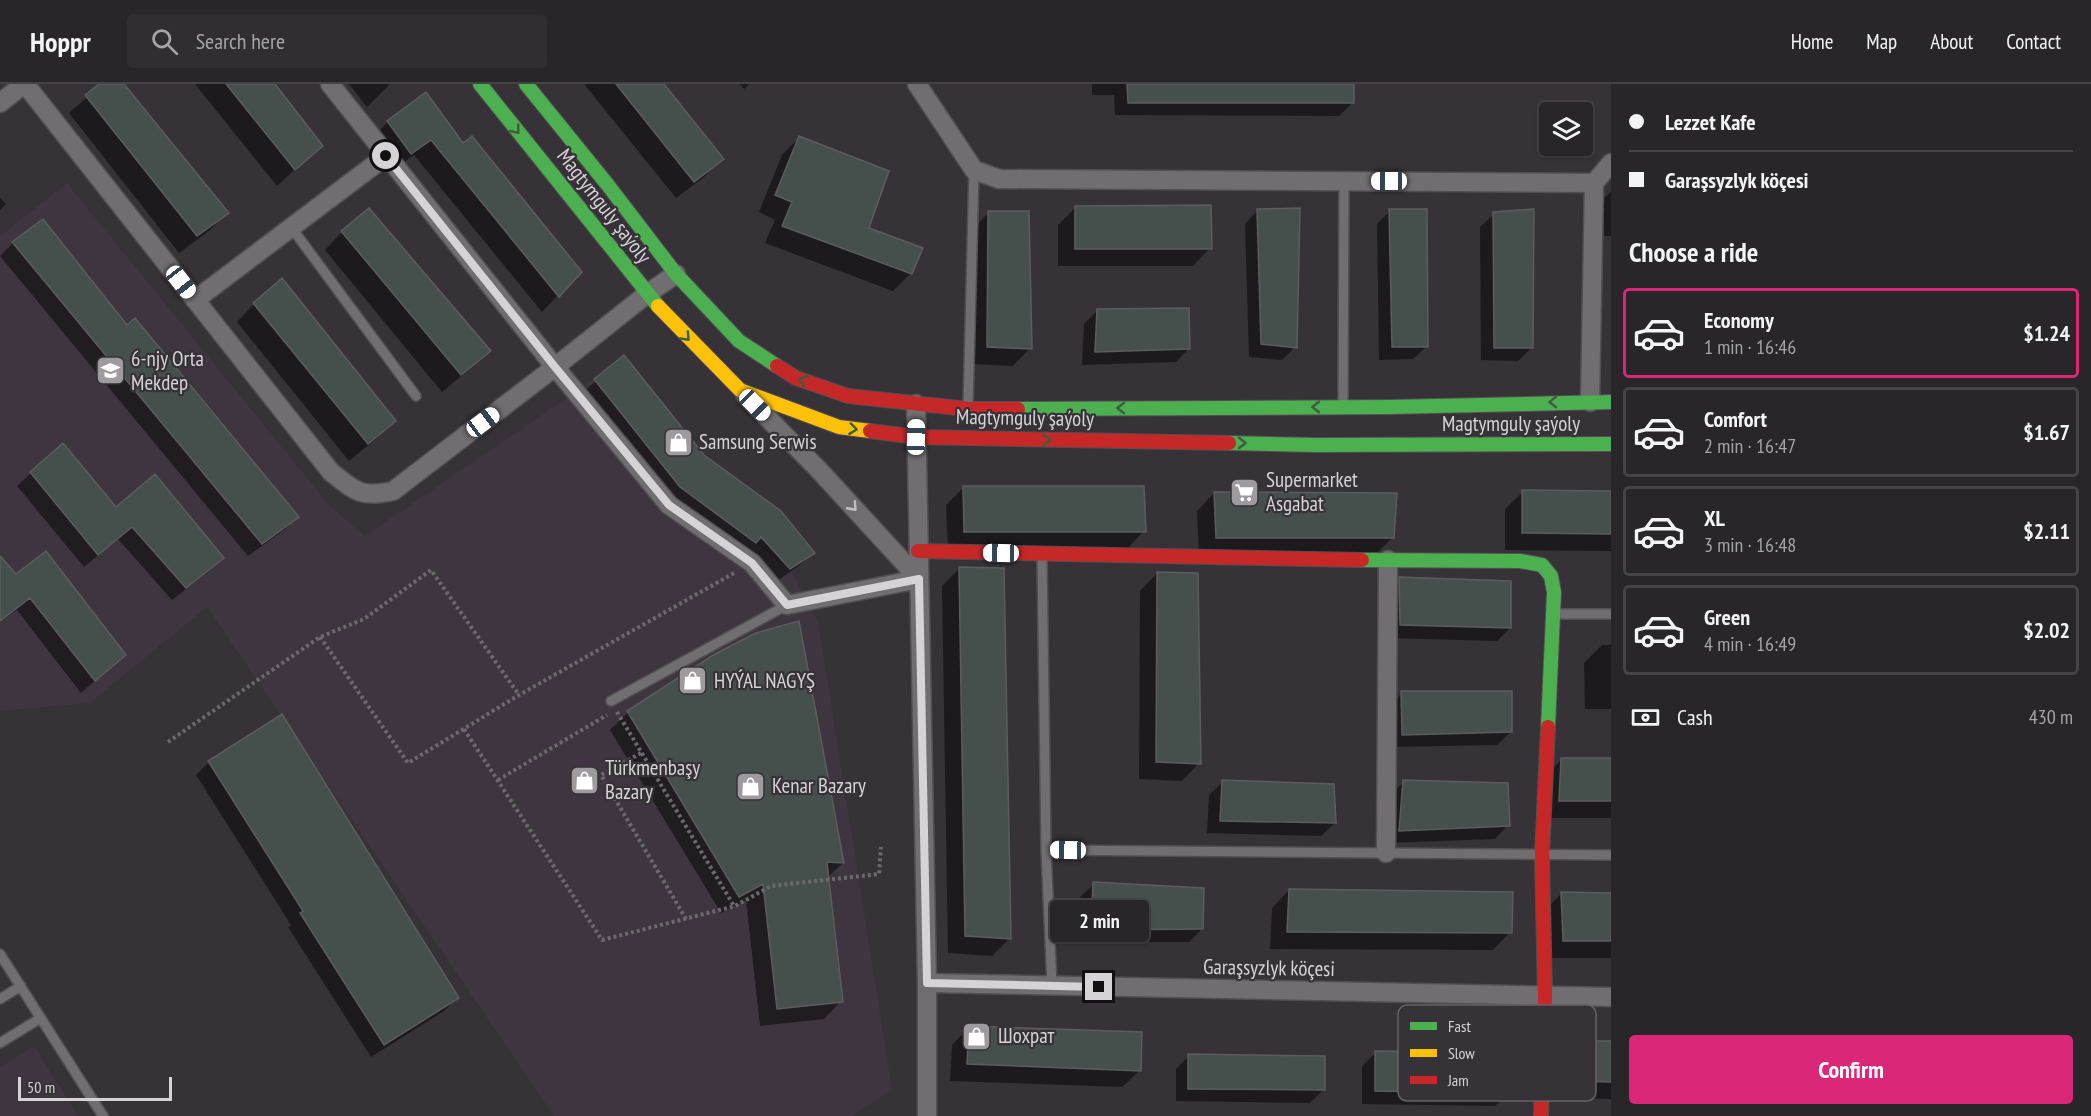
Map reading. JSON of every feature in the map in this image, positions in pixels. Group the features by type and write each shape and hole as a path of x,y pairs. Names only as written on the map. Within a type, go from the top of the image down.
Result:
{"street":[{"path":"0,103 24,84 331,472 351,488 372,496 393,491 676,274"},
{"path":"330,84 555,367 669,505 752,563 787,605 919,579"},
{"name":"Magtymguly şaýoly","path":"480,84 647,294 740,390 839,427 916,437 1316,445 1611,444"},
{"name":"Magtymguly şaýoly","path":"526,84 676,274 739,341 796,378 848,396 968,409 1343,407 1611,402"},
{"path":"917,84 974,170 999,179 1594,183"},
{"path":"195,300 386,156"},
{"path":"1590,402 1594,183 1611,163"},
{"path":"740,390 818,469 919,579"},
{"path":"916,404 927,983 924,1114"},
{"path":"918,551 1520,561 1542,564 1551,576 1554,592 1542,855 1545,1005"},
{"path":"1386,853 1388,560"},
{"name":"Garaşsyzlyk köçesi","path":"927,983 1611,997"},
{"path":"1541,1116 1542,1101"}],"lane":[{"path":"968,409 974,170"},
{"path":"1343,407 1344,181"},
{"path":"291,227 416,396"},
{"path":"1042,554 1046,850 1052,986"},
{"path":"611,701 787,605"},
{"path":"1553,614 1611,614"},
{"path":"1046,850 1611,855"},
{"path":"0,954 103,1116"},
{"path":"0,999 21,986"},
{"path":"0,1043 41,1018"}],"path":[{"path":"320,637 408,763 519,696 752,563"},
{"path":"168,742 320,637 364,619 432,570 519,696"},
{"path":"498,780 615,710 735,906"},
{"path":"464,729 602,940 735,906 771,886 879,874 881,847"},
{"path":"641,753 601,775 687,919"}],"shaded area":[{"name":"Türkmenbaşy Bazary","path":"67,183 329,505 365,536 594,379 681,488 790,569 818,622 892,1090 851,1116 554,1116 207,607 90,703 0,711 0,236"},
{"path":"34,1046 78,1116 0,1116 0,1067"}],"building":[{"path":"99,84 124,84 229,213 197,236 85,95"},
{"path":"226,84 275,84 323,146 295,170"},
{"path":"616,84 664,84 724,159 694,182"},
{"path":"1127,84 1354,84 1354,103 1128,103"},
{"path":"426,92 463,143 472,136 582,272 559,297 431,140 411,154 387,121"},
{"path":"799,136 889,171 869,228 923,248 912,274 782,226 792,202 775,195"},
{"path":"1211,205 1212,249 1075,249 1075,206"},
{"path":"369,208 491,351 461,375 341,231"},
{"path":"1300,208 1297,348 1261,344 1257,209"},
{"path":"1389,209 1427,209 1428,347 1392,347"},
{"path":"1534,209 1533,348 1494,348 1493,212"},
{"path":"988,211 1029,211 1032,349 987,347"},
{"path":"43,219 127,325 135,318 299,517 262,544 12,242"},
{"path":"282,278 396,421 368,444 253,303"},
{"path":"1189,308 1190,349 1095,352 1097,309"},
{"path":"624,355 704,455 781,511 815,553 790,569 761,537 756,543 680,487 594,379"},
{"path":"63,443 116,507 155,474 224,558 186,588 132,527 98,555 30,472"},
{"path":"963,486 1144,486 1146,532 964,532"},
{"path":"1522,490 1611,491 1611,534 1522,533"},
{"path":"1214,492 1397,493 1394,538 1216,538"},
{"path":"46,551 126,655 95,681 30,598 0,621 0,556 16,574"},
{"path":"959,567 1004,568 1011,939 965,936"},
{"path":"1157,572 1198,573 1201,764 1156,762"},
{"path":"1399,577 1511,581 1511,628 1400,625"},
{"name":"Kenar Bazary","path":"799,621 844,863 827,862 843,1002 777,1009 763,884 739,897 627,711 715,654 756,633"},
{"path":"1401,691 1512,691 1512,732 1402,735"},
{"path":"282,714 459,998 384,1045 300,913 303,911 208,761"},
{"path":"1561,758 1611,758 1611,801 1559,801"},
{"path":"1222,780 1334,784 1336,823 1220,821"},
{"path":"1403,780 1508,783 1510,826 1399,831"},
{"path":"1093,882 1204,888 1203,929 1091,930"},
{"path":"1289,889 1513,892 1512,933 1287,932"},
{"path":"1561,892 1611,893 1611,941 1563,941"},
{"path":"969,1026 1142,1032 1141,1071 967,1064"},
{"path":"1596,1041 1611,1041 1611,1082 1596,1082"},
{"path":"1375,1051 1398,1051 1398,1091 1375,1091"},
{"path":"1188,1054 1325,1056 1325,1090 1188,1089"}],"traffic: fast":[{"path":"480,84 658,306"},
{"path":"526,84 676,274 739,341 777,366"},
{"path":"1018,409 1389,407 1611,402"},
{"path":"1229,443 1611,444"},
{"path":"1362,560 1520,561 1542,565 1551,576 1554,592 1548,727"}],"traffic: slow":[{"path":"658,306 740,390 839,427 870,431"}],"traffic: jam":[{"path":"777,366 796,378 848,396 968,409 1018,409"},
{"path":"870,431 916,437 1229,443"},
{"path":"918,551 1362,560"},
{"path":"1545,1005 1542,855 1548,727"},
{"path":"1541,1116 1542,1101"}],"place":[{"name":"6-njy Orta Mekdep","path":"110,371"},
{"name":"Samsung Serwis","path":"678,442"},
{"name":"Supermarket Asgabat","path":"1245,492"},
{"name":"HYÝAL NAGYŞ","path":"693,681"},
{"name":"Türkmenbaşy Bazary","path":"584,780"},
{"name":"Kenar Bazary","path":"751,786"},
{"name":"Шохрат","path":"977,1036"}],"route":[{"path":"386,156 669,505 752,563 787,605 919,579 927,983 1099,987"}]}
